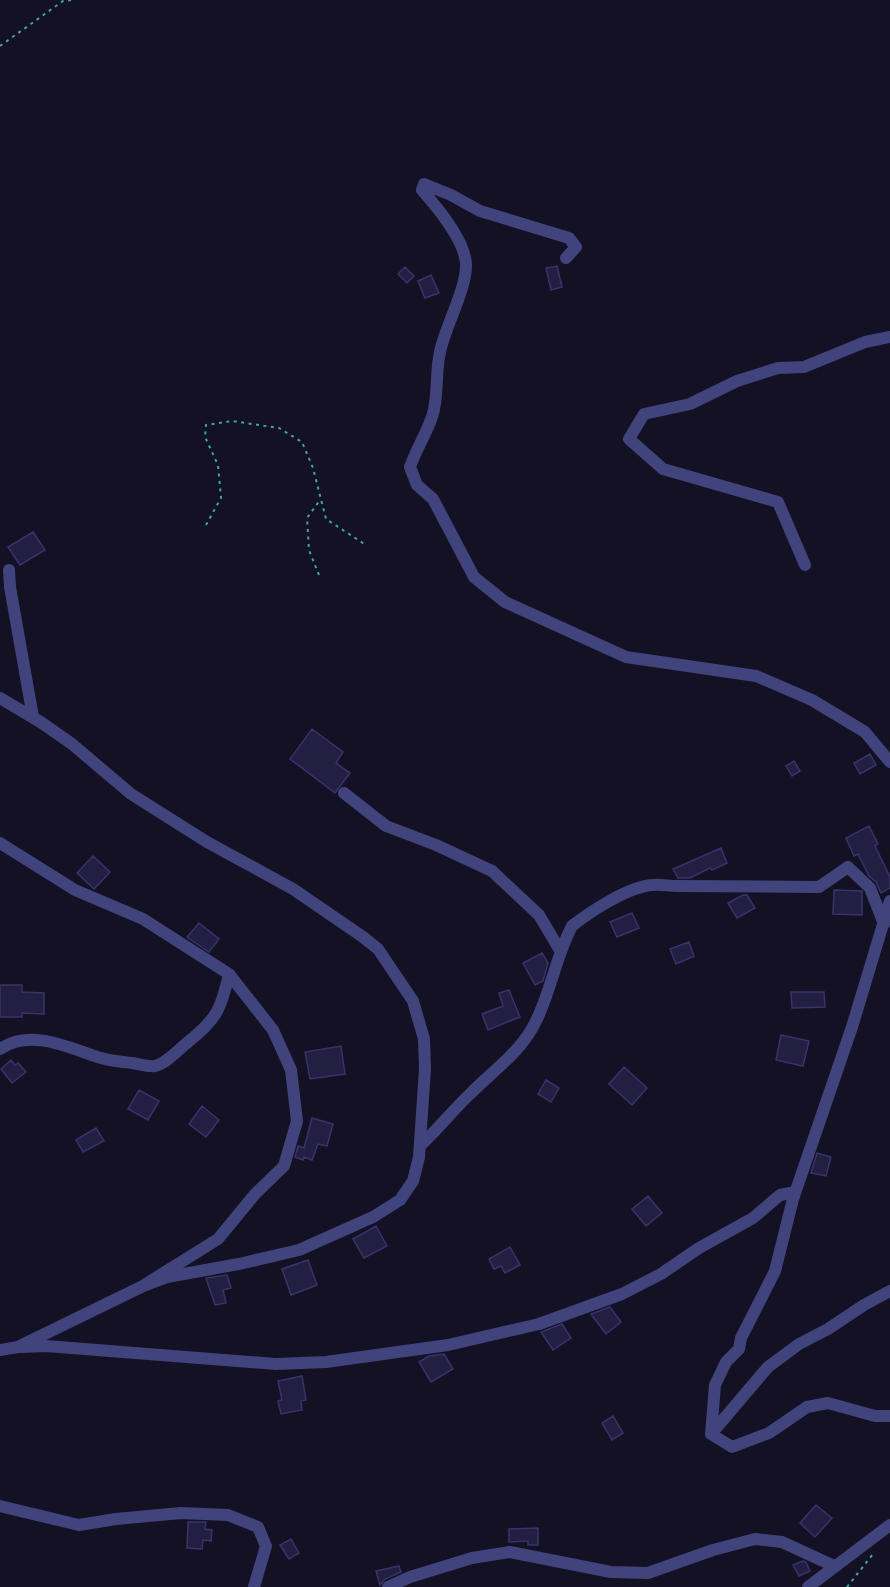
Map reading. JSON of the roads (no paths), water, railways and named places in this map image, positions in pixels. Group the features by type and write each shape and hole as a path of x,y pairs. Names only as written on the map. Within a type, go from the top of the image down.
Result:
{"street":[{"path":"566,258 576,247 570,238 480,211 451,195 424,184 422,190 457,237 466,264 461,290 440,352 432,415 410,467 417,485 433,499 474,577 506,602 626,657 756,676 803,696 866,732 890,762"},
{"path":"805,565 778,502 663,469 629,439 644,414 690,404 737,381 778,368 804,367 865,342 890,337"},
{"path":"9,570 15,620 33,717"},
{"path":"0,698 72,744 131,794 207,842 293,889 378,949 412,1001 424,1039 425,1069 420,1146 413,1181 400,1200 373,1217 299,1250 175,1275 141,1287"},
{"path":"344,793 386,826 436,845 492,871 539,915 561,952"},
{"path":"0,843 75,890 143,919 229,974 273,1030 291,1070 297,1121 284,1166 255,1194 218,1239 141,1287 18,1347"},
{"path":"420,1146 453,1110 502,1065 526,1039 541,1010 572,926 583,917 639,887 654,885 819,887 848,867 870,888 884,924"},
{"path":"711,1434 715,1384 726,1362 738,1349 741,1338 775,1271 795,1192 852,1027 890,901"},
{"path":"0,1049 19,1041 42,1039 104,1059 154,1066 162,1063 215,1018 229,974"},
{"path":"0,1350 18,1347 46,1347 276,1364 326,1362 448,1345 539,1324 622,1294 661,1274 699,1248 753,1218 780,1196 795,1192"},
{"path":"711,1434 768,1367 799,1344 890,1291"},
{"path":"711,1434 732,1447 770,1433 807,1407 828,1403 875,1416 890,1416"},
{"path":"0,1506 79,1525 181,1513 228,1515 258,1527 266,1546 254,1587"},
{"path":"808,1587 890,1524"},
{"path":"388,1587 410,1577 472,1558 510,1552 611,1572 648,1573 713,1550 755,1539 782,1542 834,1566"}]}
